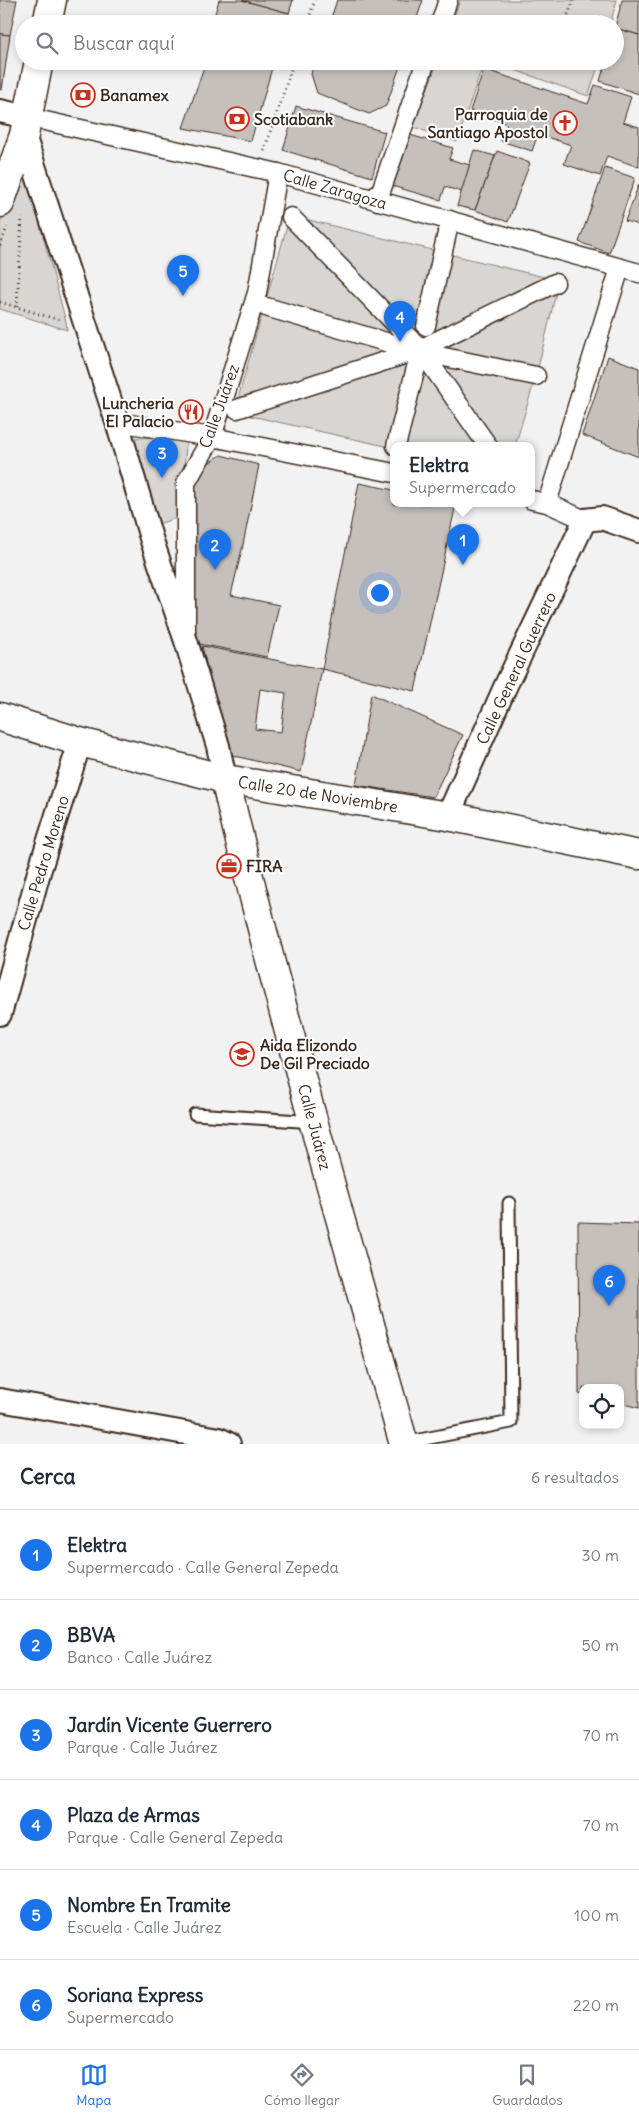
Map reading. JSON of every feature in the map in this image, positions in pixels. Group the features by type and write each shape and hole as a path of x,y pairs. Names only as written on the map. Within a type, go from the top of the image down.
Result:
{"street":[{"path":"49,15 52,0"},
{"path":"443,15 448,0"},
{"path":"11,206 37,70"},
{"path":"378,201 376,196 381,191 423,70"},
{"path":"0,111 26,126 151,538 186,641 218,746 225,779"},
{"name":"Calle Zaragoza","path":"26,126 258,168 639,273"},
{"name":"Calle Juárez","path":"186,641 186,483 212,437 256,293 278,173"},
{"path":"291,217 420,351 485,442"},
{"path":"426,326 450,220"},
{"path":"620,268 539,502 585,520 602,518 639,531"},
{"path":"237,408 420,351 556,283"},
{"path":"266,307 420,351 536,376"},
{"path":"397,442 420,351"},
{"path":"117,422 212,437 390,472"},
{"name":"Calle General Guerrero","path":"448,816 506,685 585,520"},
{"name":"Calle 20 de Noviembre","path":"0,717 80,742 225,779 448,816 639,855"},
{"name":"Calle Pedro Moreno","path":"0,1014 39,872 80,742"},
{"name":"Calle Juárez","path":"225,779 259,922 404,1444"},
{"path":"0,1400 219,1439 229,1444"}],"lane":[{"path":"195,1114 314,1122"},
{"path":"404,1444 511,1422 509,1203"}],"path":[{"path":"310,15 315,0"},
{"path":"568,15 574,0"},
{"path":"258,168 291,70"},
{"path":"11,206 17,307"},
{"path":"0,302 66,322"}],"shaded area":[{"path":"460,0 617,0 613,15 454,15"},
{"path":"435,70 481,70 457,142 413,127"},
{"path":"514,70 597,70 588,96"},
{"path":"23,160 67,330 0,309 0,224 5,211 24,179"},
{"path":"292,216 552,279 557,289 536,376 516,442 390,442 390,447 242,414 237,402 289,219"},
{"path":"187,437 179,517 158,524 126,438"}],"building":[{"path":"0,0 17,0 10,35 0,34"},
{"path":"219,0 242,0 289,13 288,15 215,15"},
{"path":"242,0 293,0 289,13"},
{"path":"337,0 423,0 418,15 332,15"},
{"path":"622,0 639,0 639,35 624,31 624,15 618,15"},
{"path":"624,31 639,35 639,94 600,81 603,70 624,70"},
{"path":"0,34 10,35 2,90 0,90"},
{"path":"203,70 271,70 251,141 183,128"},
{"path":"312,70 399,70 386,106 369,114 317,93 311,74"},
{"name":"Parroquia de Santiago Apostol","path":"484,70 588,104 595,85 631,97 623,122 639,127 639,167 607,156 600,176 564,164 571,145 538,134 532,151 501,141 507,124 470,111"},
{"path":"296,106 385,132 372,177 283,150"},
{"path":"407,134 453,148 449,159 470,165 462,192 445,187 441,200 392,186"},
{"path":"474,150 495,156 475,210 457,206"},
{"path":"497,151 530,163 508,222 475,210"},
{"path":"605,168 635,178 609,253 579,242"},
{"path":"639,184 639,225 625,221"},
{"path":"608,356 639,368 639,457 582,435"},
{"path":"221,455 259,465 231,595 279,605 267,657 194,643 193,473"},
{"path":"359,483 390,489 390,507 455,507 415,691 322,669"},
{"path":"202,646 322,669 301,772 227,754","holes":["260,689 286,693 281,732 255,729"]},
{"path":"371,694 463,735 433,797 356,785"},
{"path":"578,1222 639,1224 639,1408 624,1404 624,1384 579,1384 579,1394"}],"place":[{"name":"Banamex","path":"83,95"},
{"name":"Scotiabank","path":"237,119"},
{"name":"Parroquia de Santiago Apostol","path":"565,123"},
{"name":"Nombre En Tramite","path":"183,296"},
{"name":"Plaza de Armas","path":"400,342"},
{"name":"Luncheria El Palacio","path":"191,412"},
{"name":"Jardín Vicente Guerrero","path":"162,478"},
{"name":"Elektra","path":"463,565"},
{"name":"BBVA","path":"215,570"},
{"name":"FIRA","path":"229,866"},
{"name":"Aida Elizondo De Gil Preciado","path":"242,1054"},
{"name":"Soriana Express","path":"609,1306"}]}
